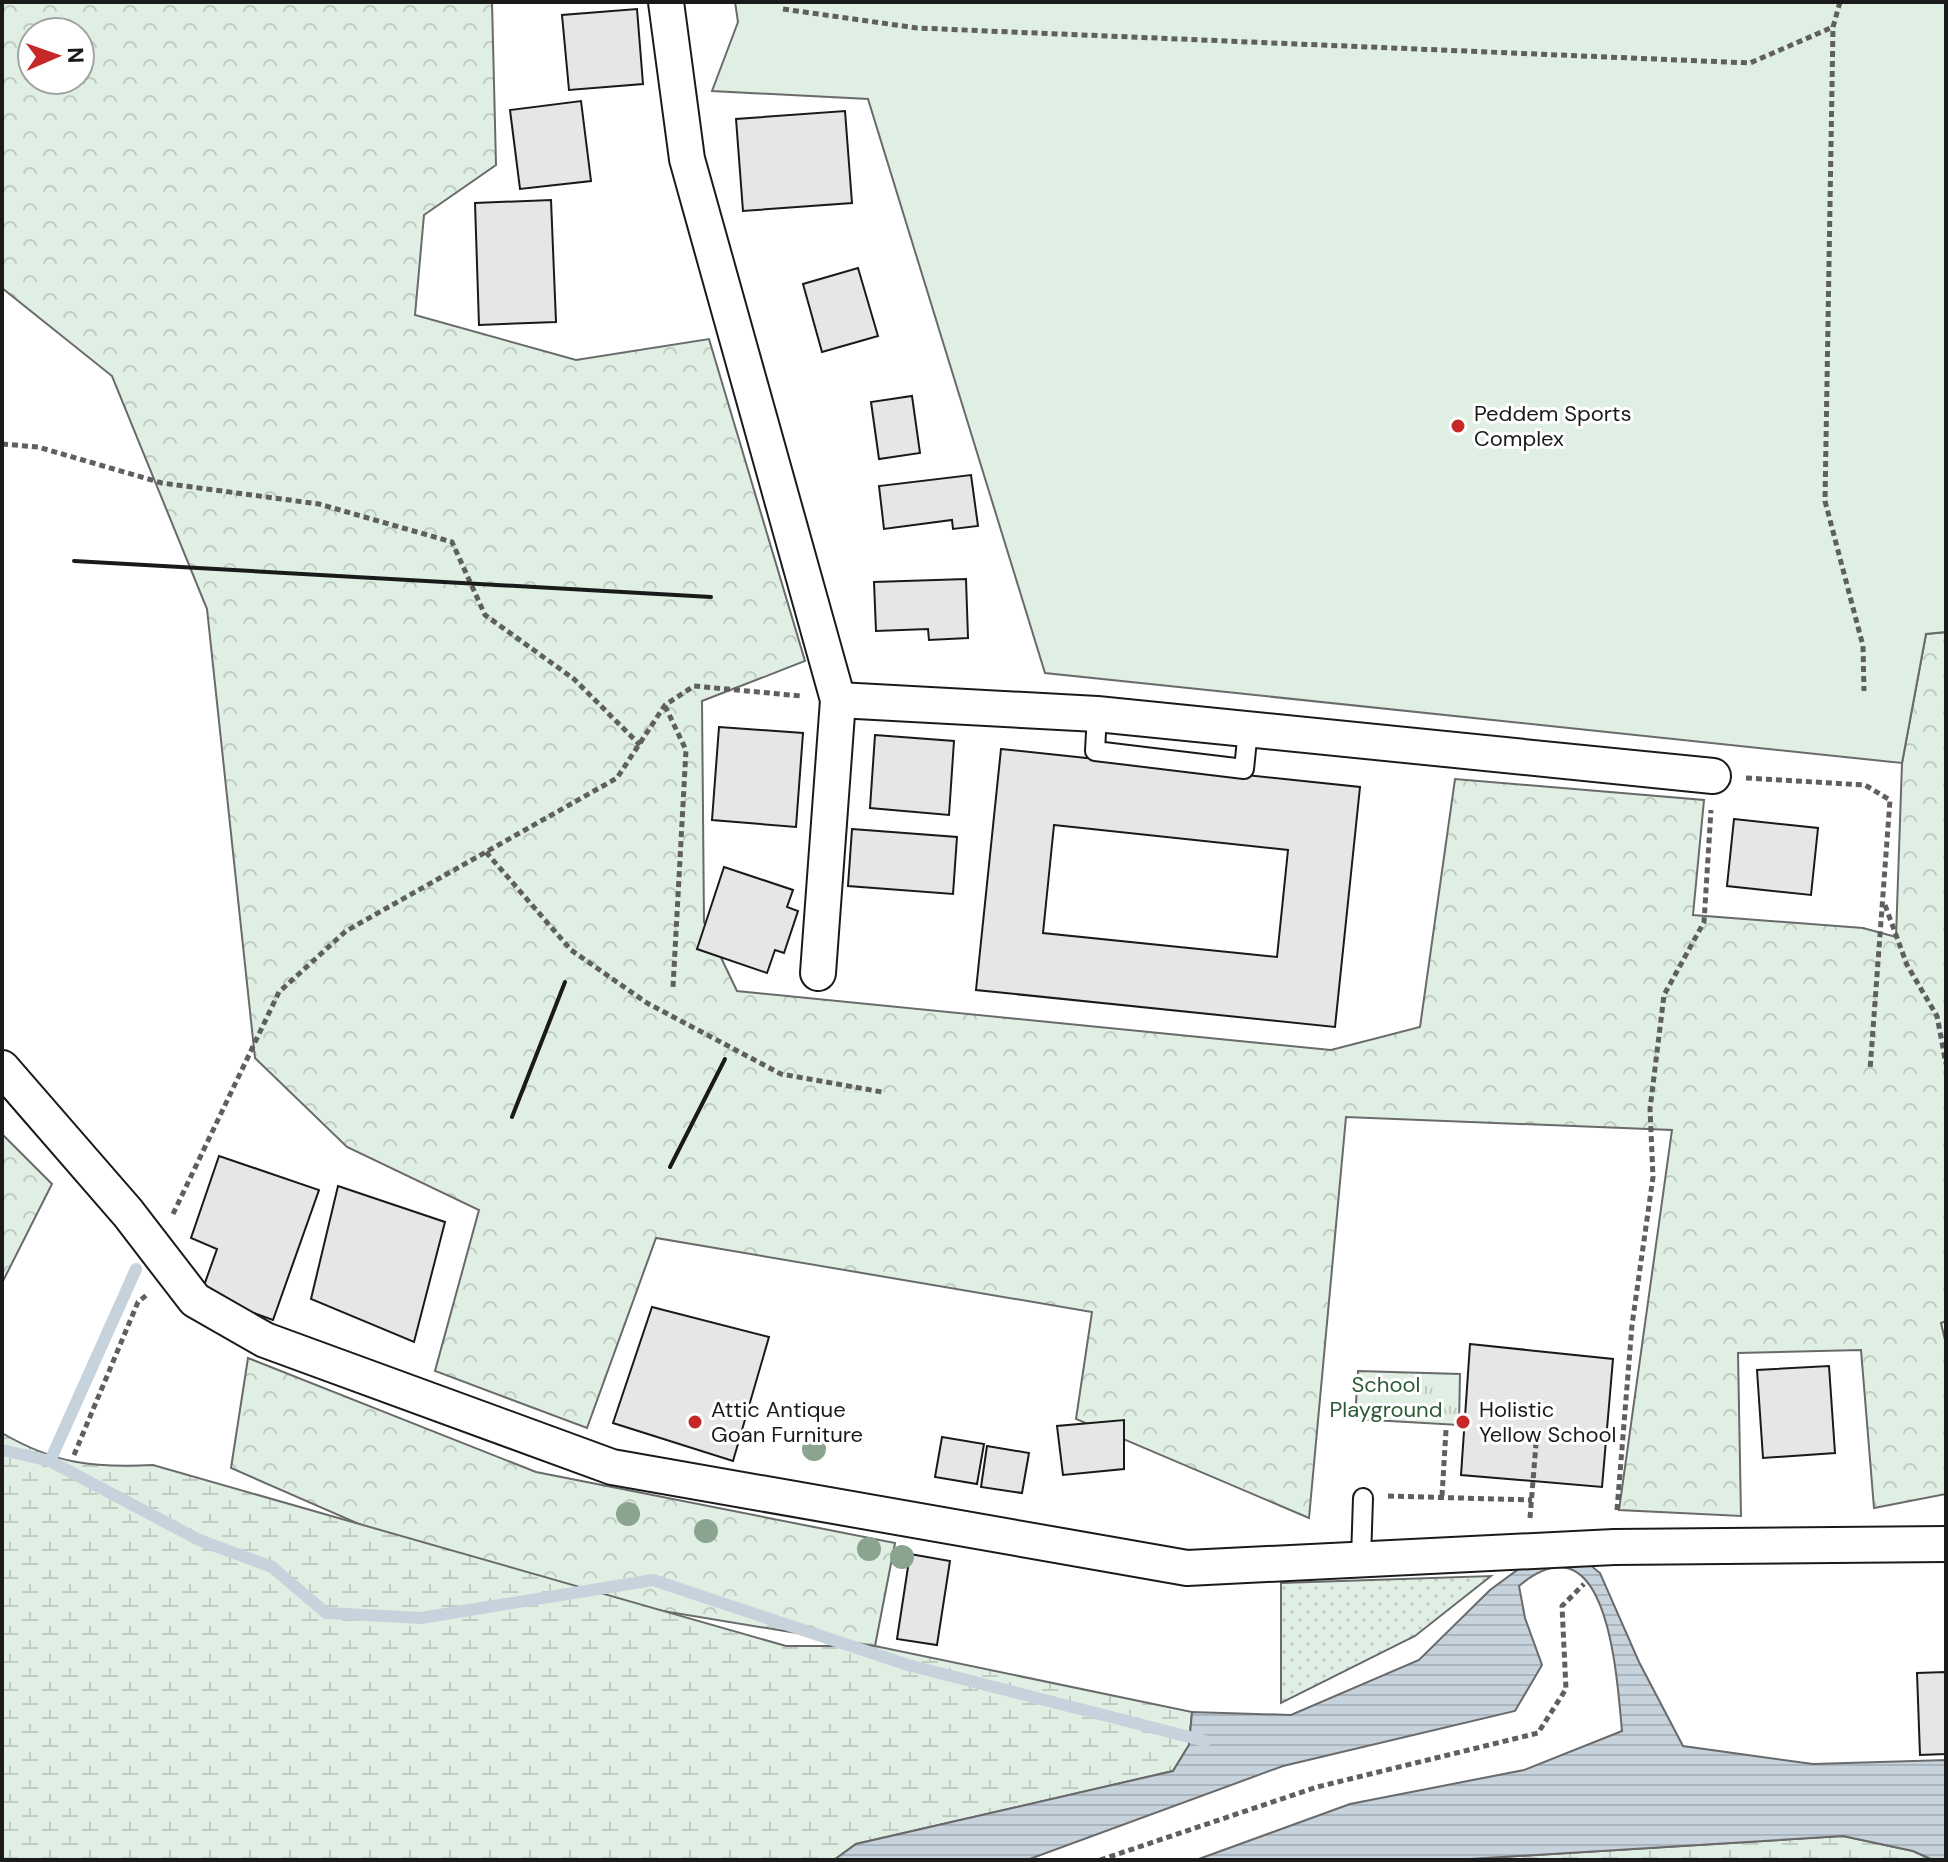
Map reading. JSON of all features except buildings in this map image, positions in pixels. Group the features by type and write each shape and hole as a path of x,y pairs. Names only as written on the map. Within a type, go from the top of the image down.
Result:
{"street":[{"path":"666,2 687,159 838,700 818,973"},
{"path":"838,700 1097,714 1713,776"},
{"path":"2,1068 128,1213 195,1300 265,1340 612,1467 1187,1568 1614,1547 1946,1544"}],"lane":[{"path":"1361,1559 1372,1497"}],"path":[{"path":"1840,2 1833,27 1825,501 1863,646 1864,691"},
{"path":"783,9 917,28 1750,63 1833,27"},
{"path":"2,444 38,447 162,483 319,504 452,542 485,615 574,679 640,745"},
{"path":"74,1455 138,1302 165,1262 279,992 346,931 617,778 665,705 694,686 838,700"},
{"path":"665,705 686,750 673,987"},
{"path":"1100,1860 1317,1787 1538,1733 1566,1689 1562,1606 1606,1563 1606,1556 1614,1547 1632,1325 1653,1177 1650,1109 1664,995 1704,922 1713,776 1865,785 1890,800 1870,1070"},
{"path":"486,852 571,950 647,1003 781,1074 882,1092"},
{"path":"1884,904 1907,965 1937,1016 1946,1064"},
{"path":"1442,1496 1446,1430"},
{"path":"1527,1550 1536,1444"},
{"path":"1372,1497 1532,1500"}],"green space":[{"path":"2,2 492,2 496,165 424,215 415,315 576,360 709,339 805,661 702,701 704,922 737,991 1331,1050 1420,1027 1455,779 1704,800 1693,915 1863,928 1896,937 1902,763 1926,634 1946,632 1946,1321 1941,1323 1946,1344 1946,1494 1874,1508 1861,1350 1738,1353 1741,1516 1619,1510 1672,1130 1346,1117 1309,1518 1076,1419 1092,1312 656,1238 587,1428 435,1371 479,1210 347,1147 255,1058 207,609 112,376 2,288"},
{"name":"Peddem Sports Complex","path":"735,2 1946,2 1946,632 1926,634 1902,763 1045,673 868,99 712,91 738,22"},
{"path":"2,1134 52,1184 2,1283"},
{"path":"248,1358 536,1472 895,1543 875,1646 494,1583 231,1468"},
{"name":"School Playground","path":"1358,1371 1460,1374 1459,1425 1355,1419"},
{"path":"2,1433 58,1458 112,1466 153,1465 786,1646 875,1646 1192,1712 1189,1745 1173,1771 856,1844 834,1860 2,1860"},
{"path":"1491,1576 1415,1636 1281,1703 1281,1583"},
{"path":"1843,1836 1913,1851 1933,1860 1454,1860"}],"shaded area":[{"path":"1578,1555 1600,1573 1639,1662 1683,1746 1813,1764 1946,1760 1946,1860 1933,1860 1913,1851 1843,1836 1454,1860 1196,1860 1350,1804 1524,1770 1622,1731 1611,1643 1602,1611 1590,1585 1572,1570 1549,1569 1519,1586 1525,1618 1542,1665 1515,1711 1283,1766 1027,1860 834,1860 856,1844 1173,1771 1189,1745 1192,1712 1291,1715 1419,1660 1490,1590 1536,1556"}],"waterway":[{"path":"50,1461 136,1269"},
{"path":"2,1450 50,1461 199,1540 272,1567 326,1613 421,1618 653,1580 908,1665 1205,1741"}],"wall":[{"path":"74,561 711,597"},
{"path":"512,1117 565,982"},
{"path":"670,1167 725,1059"}],"place":[{"name":"Peddem Sports Complex","path":"1458,426"},
{"name":"Attic Antique Goan Furniture","path":"695,1422"},
{"name":"Holistic Yellow School","path":"1463,1422"}]}
